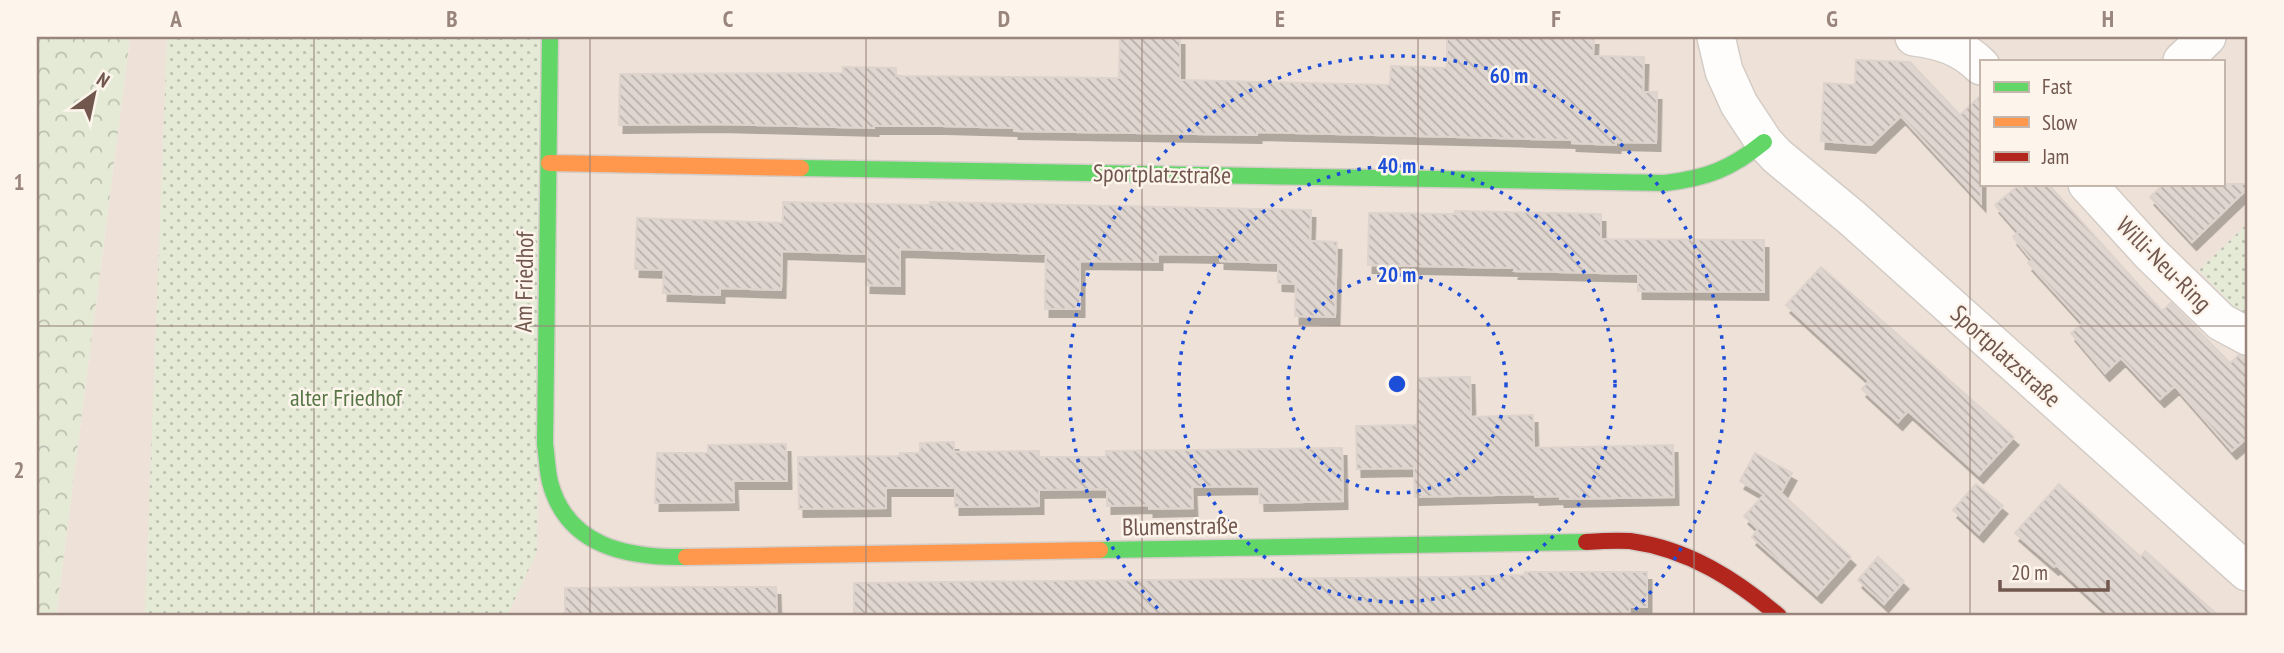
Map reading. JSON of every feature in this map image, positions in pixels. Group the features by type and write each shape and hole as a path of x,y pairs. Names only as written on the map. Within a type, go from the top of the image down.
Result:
{"street":[{"name":"Am Friedhof","path":"550,37 545,444 550,484 570,523"},
{"name":"Sportplatzstraße","path":"1717,37 1724,71 1734,93 1764,142 1777,156 1852,218 2247,572"},
{"path":"1914,37 1933,39 1953,46 1980,65"},
{"path":"2183,60 2207,37"},
{"name":"Sportplatzstraße","path":"549,163 1665,183 1701,179 1723,172 1744,160 1764,142"},
{"name":"Willi-Neu-Ring","path":"2089,186 2151,254 2221,322 2247,336"},
{"name":"Blumenstraße","path":"570,523 588,540 614,552 653,556 1627,541 1655,545 1695,558 1717,569 1779,616"}],"shaded area":[{"path":"130,37 2247,37 2247,616 56,616"}],"green space":[{"path":"37,37 130,37 56,616 37,616"},
{"name":"alter Friedhof","path":"167,37 543,37 537,552 507,616 196,616 145,613"},
{"path":"2247,224 2247,312 2243,316 2199,270"}],"building":[{"path":"1120,37 1180,37 1180,80 1390,85 1391,66 1447,68 1447,37 1594,37 1593,56 1644,57 1643,92 1657,92 1656,143 1616,142 1616,145 1572,143 1572,140 1257,132 1257,135 1014,131 1014,128 942,126 874,128 717,124 619,125 620,74 843,73 843,67 896,68 896,76 1119,78"},
{"path":"1856,60 1910,62 1960,115 1980,96 1981,203 1901,116 1871,145 1821,141 1824,83 1855,85"},
{"path":"2247,184 2247,189 2192,242 2150,197 2162,186"},
{"path":"2018,186 2050,186 2162,311 2171,303 2230,363 2239,355 2247,357 2247,438 2232,451 2175,386 2160,399 2121,358 2105,373 2071,333 2083,323 2028,263 2032,260 2013,237 2019,232 1995,205"},
{"path":"783,202 930,205 930,202 1311,210 1310,241 1337,242 1335,317 1295,316 1296,284 1278,283 1278,263 1220,261 1220,255 1158,254 1158,262 1080,261 1080,309 1045,309 1046,254 900,249 900,286 866,285 867,254 782,251 781,290 720,288 720,295 663,293 664,270 635,269 637,218 783,223"},
{"path":"1455,211 1601,214 1601,239 1764,240 1764,292 1638,291 1638,274 1368,265 1369,213 1455,214"},
{"path":"1821,267 2014,437 1979,475 1908,411 1898,422 1862,389 1869,381 1786,305"},
{"path":"1470,377 1471,417 1533,415 1534,448 1673,445 1674,497 1560,499 1560,496 1535,497 1535,494 1415,497 1414,468 1357,469 1356,426 1417,425 1418,378"},
{"path":"954,442 954,452 1039,451 1039,457 1106,457 1106,451 1342,448 1343,501 1260,503 1259,486 1192,487 1193,508 1107,506 1107,489 1039,490 1039,506 955,507 955,488 886,488 886,508 799,509 798,457 900,456 900,453 920,453 920,443"},
{"path":"786,444 787,481 733,481 734,502 655,503 657,453 708,453 708,445"},
{"path":"1755,453 1792,473 1781,493 1851,557 1817,595 1752,537 1758,529 1744,516 1764,495 1740,481"},
{"path":"1976,484 2003,506 1979,534 1953,510"},
{"path":"2059,484 2141,557 2145,551 2219,616 2111,616 2056,565 2054,567 2015,533"},
{"path":"1878,557 1904,581 1884,604 1858,580"},
{"path":"1525,572 1647,572 1647,607 1630,607 1629,616 854,616 854,583 1449,577 1525,575"},
{"path":"776,587 777,616 565,616 565,588"}],"traffic: fast":[{"path":"550,37 545,444 550,482 558,504 570,521 585,535 622,551 686,557"},
{"path":"801,168 1665,183 1718,171 1741,159 1764,142"},
{"path":"1100,550 1586,542"}],"traffic: slow":[{"path":"549,163 801,168"},
{"path":"686,557 1100,550"}],"traffic: jam":[{"path":"1586,542 1630,541 1691,558 1728,578 1779,616"}]}
